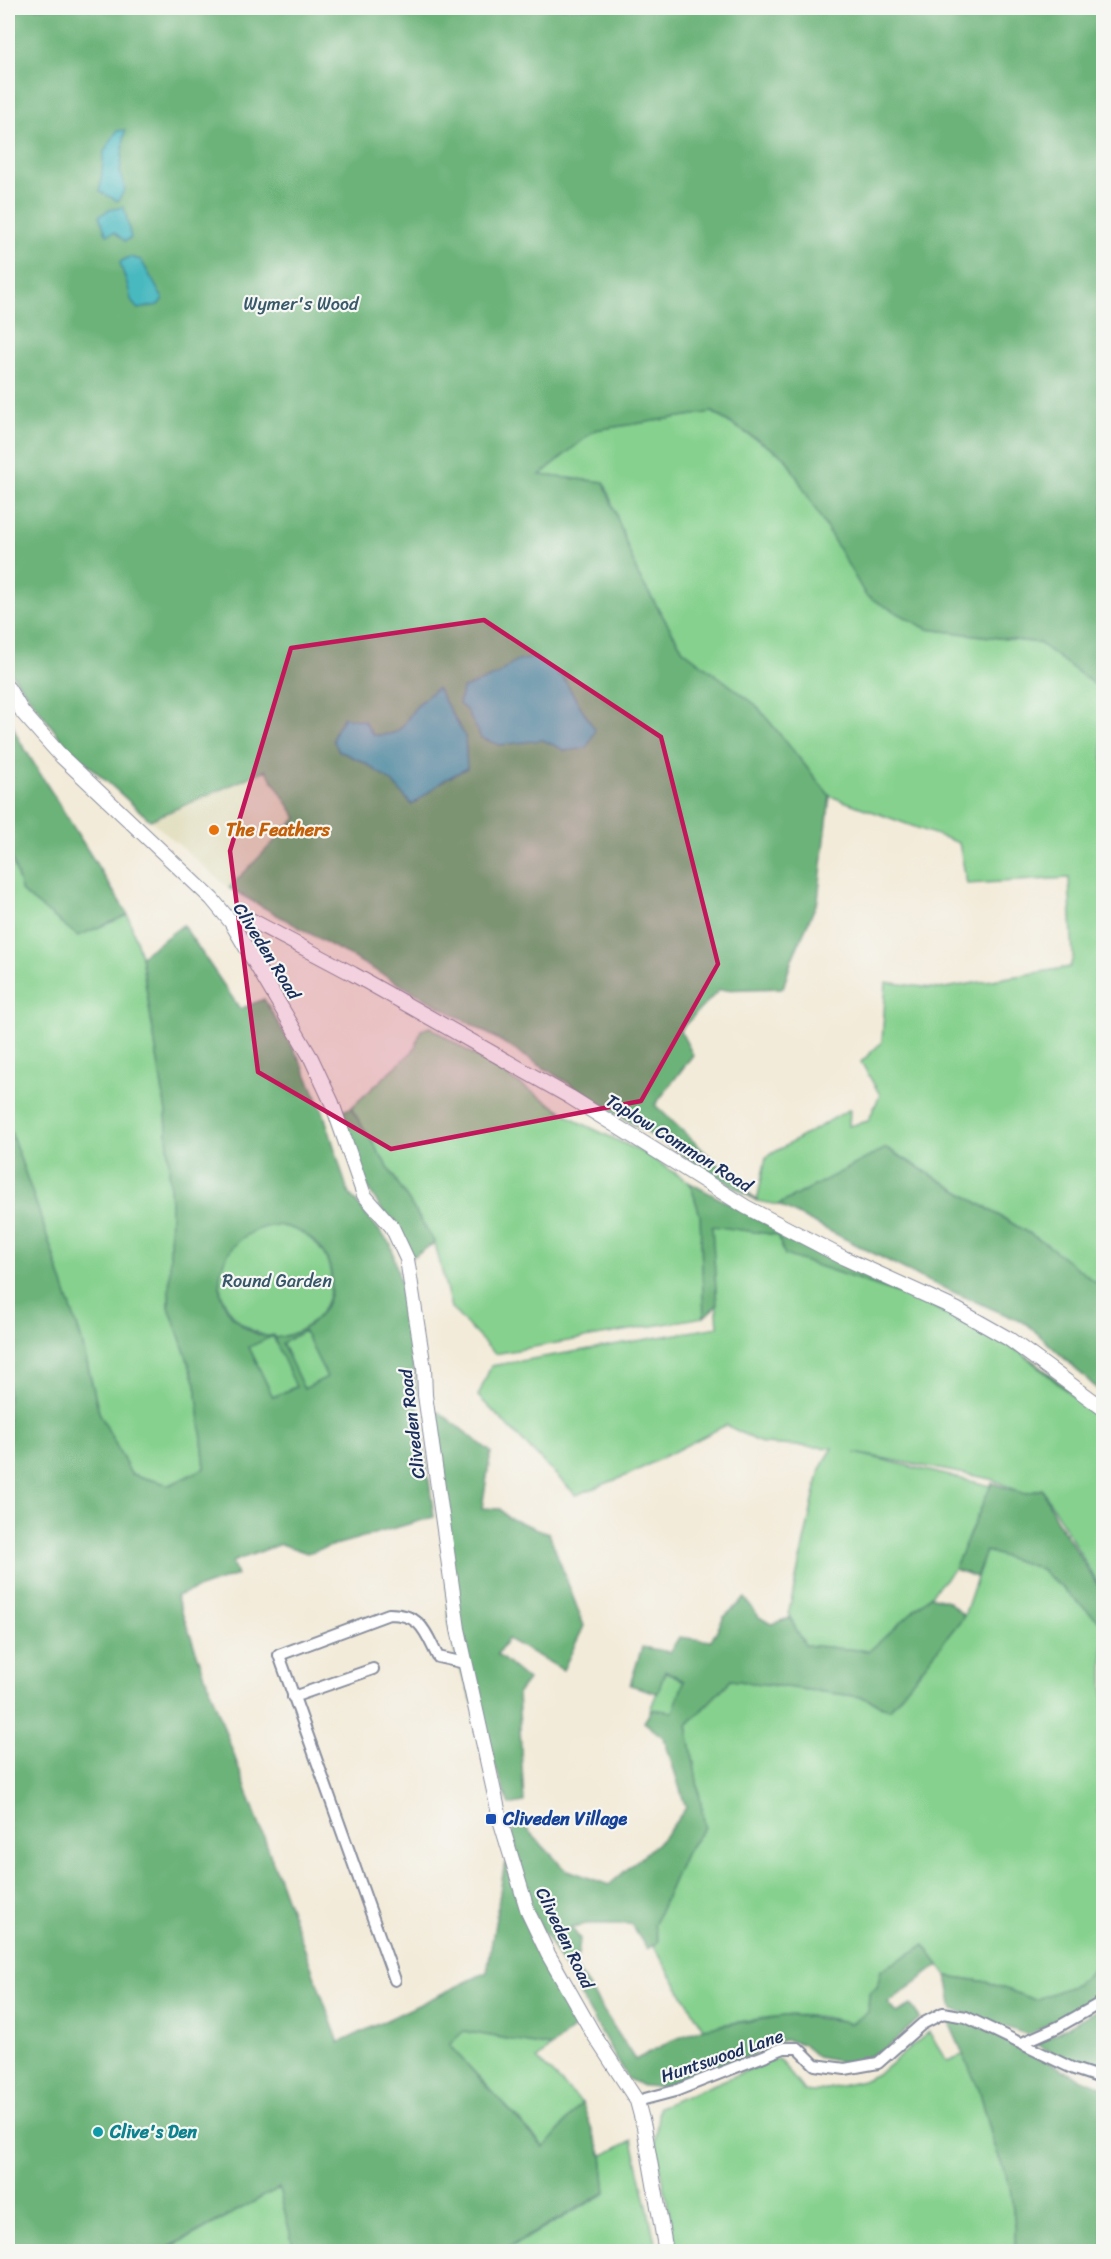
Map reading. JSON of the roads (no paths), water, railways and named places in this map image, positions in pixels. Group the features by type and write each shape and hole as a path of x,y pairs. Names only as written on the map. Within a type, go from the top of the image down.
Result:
{"street":[{"name":"Cliveden Road","path":"8,688 23,713 62,757 194,880 231,922 311,1058 332,1102 364,1195 392,1227 407,1259 424,1368 425,1395 458,1629 501,1823 528,1912 594,2035 637,2101 644,2127 666,2252"},
{"name":"Taplow Common Road","path":"231,922 249,919 353,974 570,1097 746,1207 844,1258 956,1309 1009,1339 1104,1408"},
{"path":"394,1980 279,1655 389,1614 405,1615 422,1625 438,1657 465,1663"},
{"path":"293,1697 373,1669"},
{"path":"1022,2043 1058,2027 1104,2001"},
{"name":"Huntswood Lane","path":"637,2101 675,2091 784,2048 798,2048 815,2065 844,2068 878,2063 922,2024 943,2013 966,2017 1074,2069 1104,2079"}],"water":[{"path":"125,130 120,172 125,189 118,201 100,192 104,152 117,131"},
{"path":"124,207 131,238 125,241 114,232 107,235 99,216 109,210"},
{"path":"129,257 141,260 163,299 158,305 138,309 133,303 120,262"},
{"path":"536,658 563,678 595,730 587,748 566,751 543,740 500,745 481,738 467,711 459,704 462,689 497,675 515,661"},
{"path":"437,688 465,736 467,768 443,781 412,805 392,782 365,763 339,751 333,740 335,731 344,717 364,721 373,735 396,732 403,726 417,705"}],"place":[{"name":"The Feathers","path":"214,830"},
{"name":"Cliveden Village","path":"491,1819"},
{"name":"Clive's Den","path":"98,2132"}],"park label":[{"name":"Wymer's Wood","path":"301,304"},
{"name":"Round Garden","path":"277,1281"}]}
